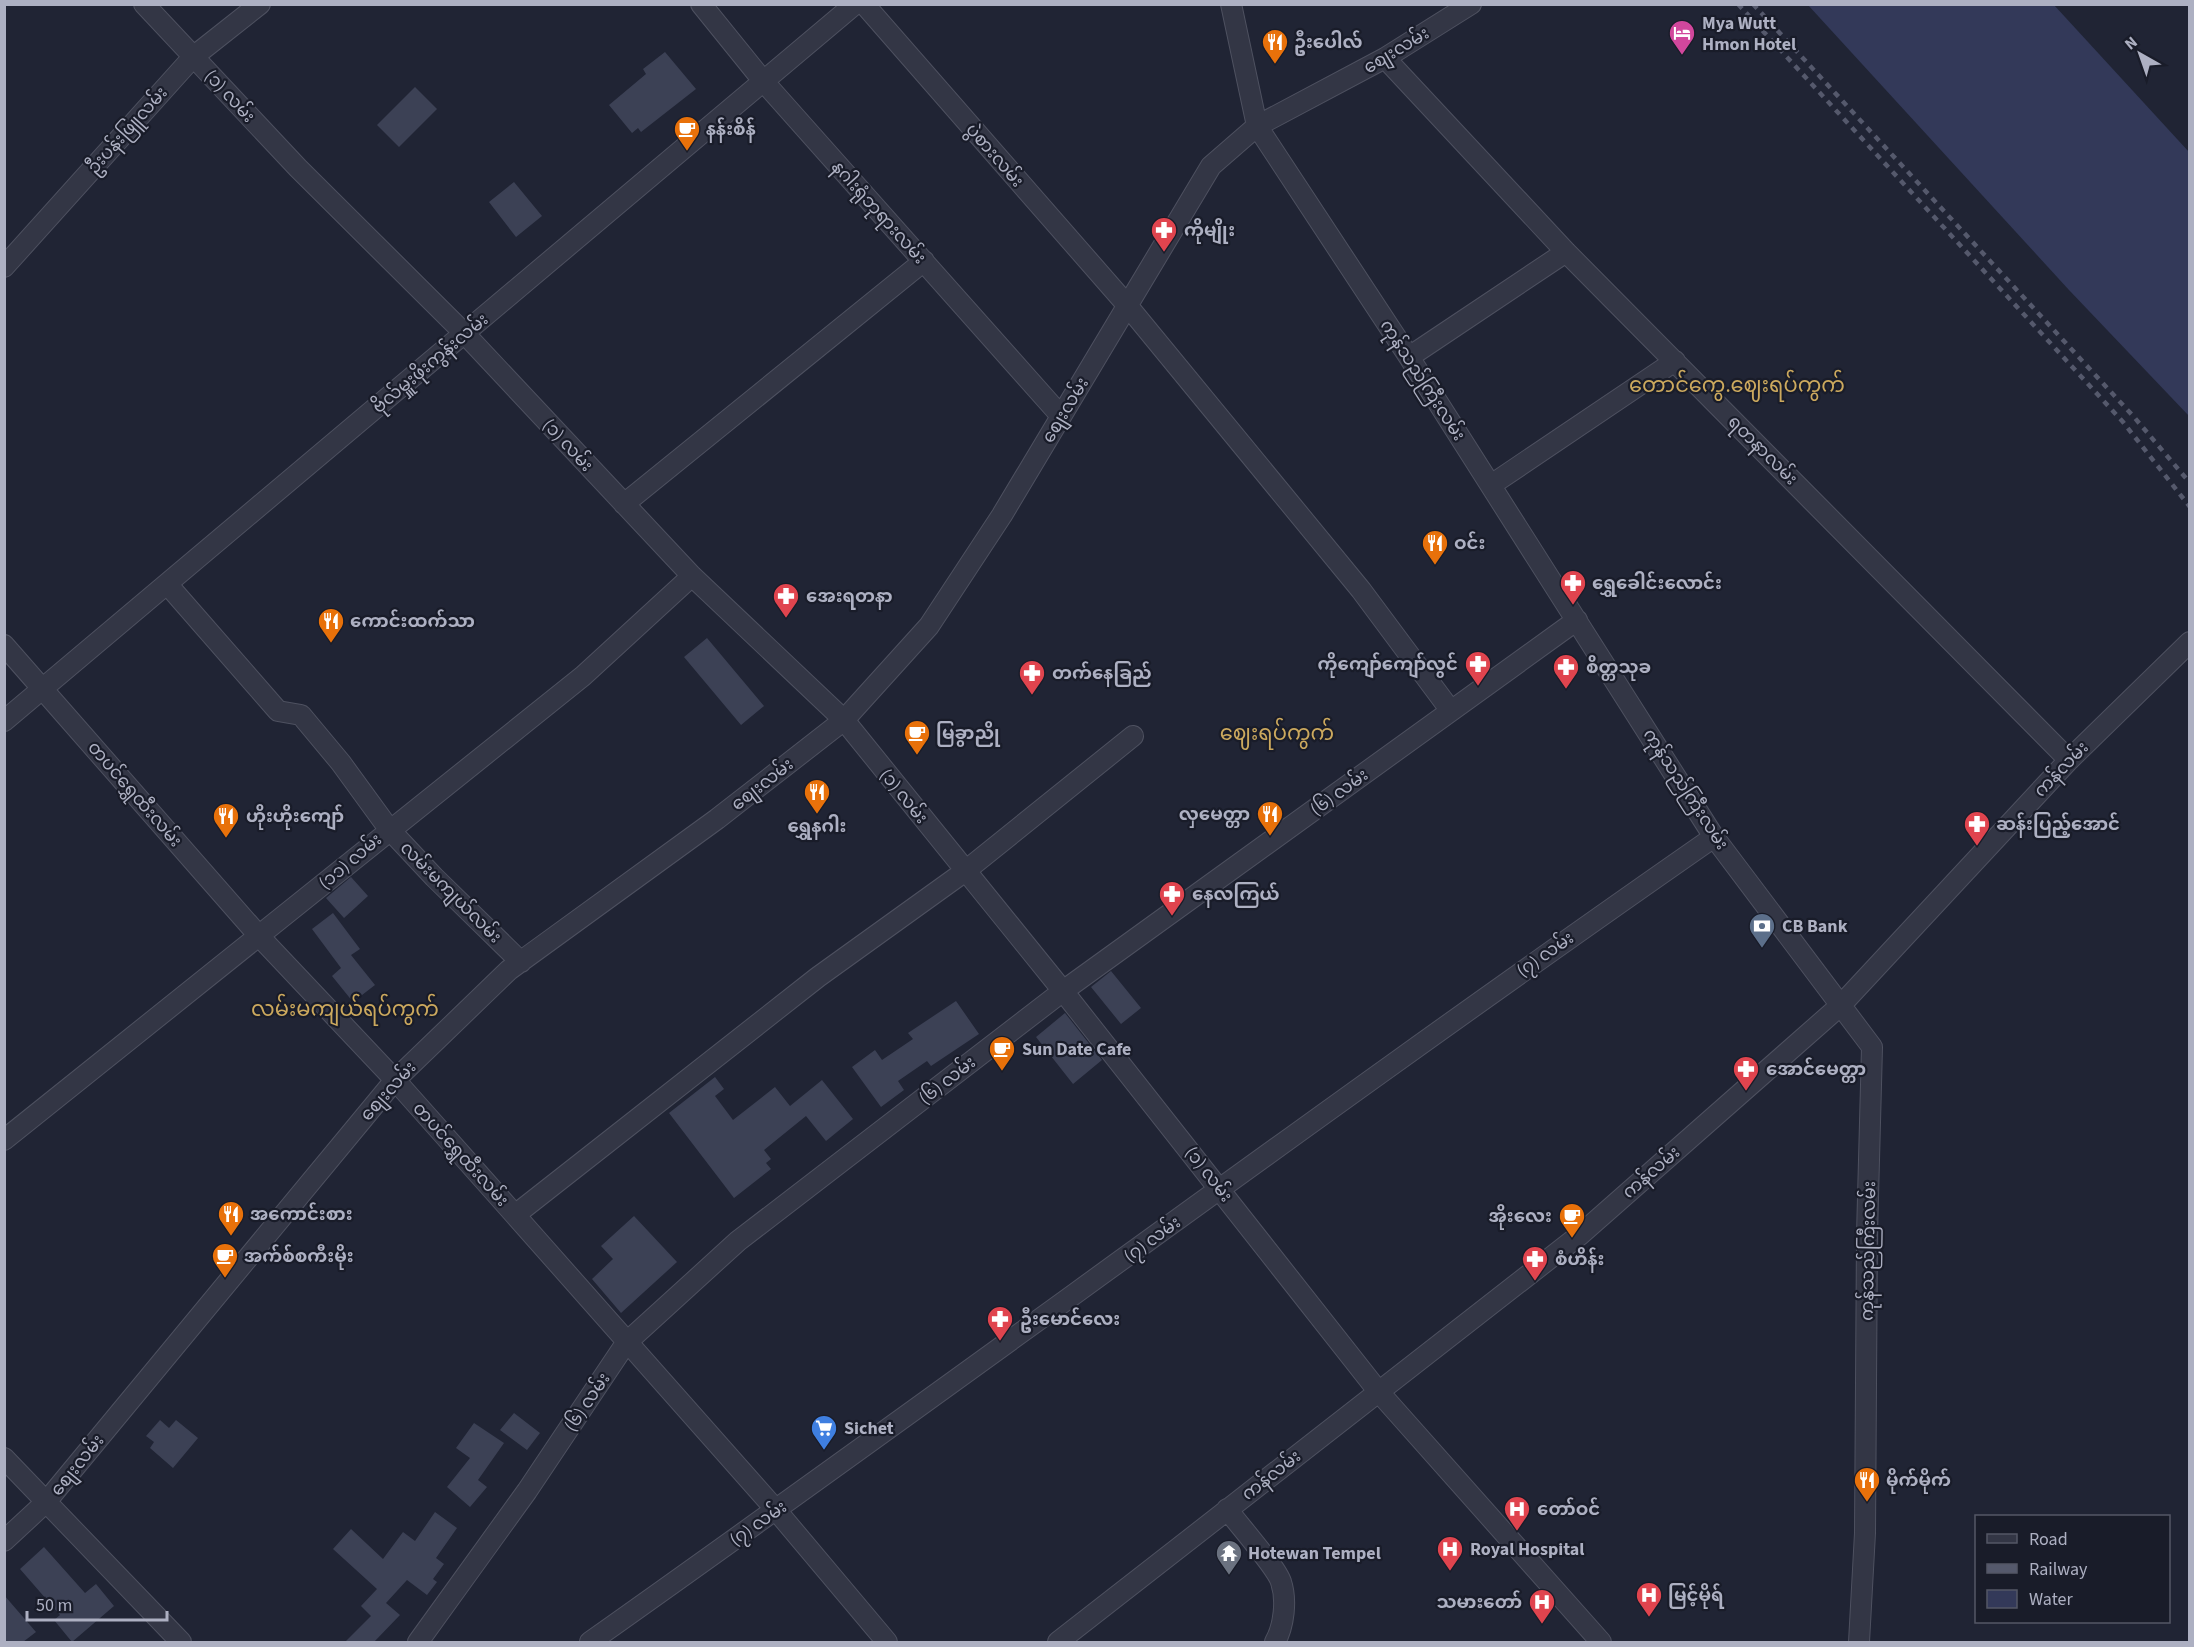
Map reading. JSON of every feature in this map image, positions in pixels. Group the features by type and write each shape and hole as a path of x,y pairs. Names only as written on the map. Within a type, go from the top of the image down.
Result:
{"street":[{"name":"(၁) လမ်း","path":"144,4 298,168 465,334 692,576 844,720 964,872 1064,991 1378,1391 1601,1642"},
{"name":"ဦးပန်းဖြူလမ်း","path":"4,267 193,57 260,4"},
{"name":"နဂါးရုံဘုရားလမ်း","path":"701,4 764,82 1061,416"},
{"name":"ဗိုလ်မှူးဖိုးကွန်းလမ်း","path":"4,721 855,4"},
{"name":"ပွဲစားလမ်း","path":"864,4 1127,305 1361,590 1451,711"},
{"name":"ကုန်သည်ကြီးလမ်း","path":"1231,4 1257,126 1409,357 1714,837 1872,1047 1867,1235 1865,1533 1859,1642"},
{"name":"စျေးလမ်း","path":"4,1541 46,1502 395,1080 521,962 717,819 844,720 929,626 1002,515 1211,166 1257,126 1385,58 1471,4"},
{"name":"ရတနာလမ်း","path":"1385,58 1566,252 2069,760"},
{"path":"1409,357 1566,252"},
{"path":"624,504 924,261"},
{"path":"1491,485 1675,361"},
{"name":"(၁၁) လမ်း","path":"4,1140 583,675 692,576"},
{"name":"လမ်းမကျယ်လမ်း","path":"168,585 278,711 301,715 342,763 389,829 434,877 521,962"},
{"name":"(၆) လမ်း","path":"418,1642 527,1491 626,1343 738,1241 1064,991 1577,620"},
{"name":"ကန်လမ်း","path":"1058,1642 1581,1234 1841,1005 2069,760 2190,642"},
{"name":"တပင်ရွှေထီးလမ်း","path":"4,645 259,936 395,1080 515,1215 776,1510 887,1642"},
{"path":"515,1215 818,977 964,872 1133,736"},
{"name":"(၇) လမ်း","path":"590,1642 1221,1189 1464,1011 1714,837"},
{"path":"4,1458 181,1642"},
{"path":"1227,1509 1281,1580 1284,1597 1281,1630 1275,1642"}],"water":[{"path":"1808,5 2054,5 2189,152 2189,416 2069,290"}],"building":[{"path":"665,52 696,89 641,132 638,128 632,133 609,105 646,74 643,69"},
{"path":"415,87 437,109 399,147 377,125"},
{"path":"514,182 542,216 516,237 489,202"},
{"path":"707,638 764,706 741,725 684,657"},
{"path":"351,877 368,896 344,918 326,898"},
{"path":"333,913 360,949 351,955 375,985 353,1002 332,976 341,968 312,929"},
{"path":"1111,971 1141,1008 1121,1024 1091,987"},
{"path":"956,1001 979,1034 931,1066 927,1061 898,1081 904,1090 881,1107 852,1067 875,1050 882,1060 913,1039 908,1033"},
{"path":"1065,1013 1102,1060 1073,1084 1036,1037"},
{"path":"715,1077 724,1089 715,1096 733,1120 775,1087 790,1106 822,1080 853,1119 826,1141 806,1116 764,1150 771,1159 766,1163 771,1169 734,1198 669,1113"},
{"path":"634,1216 677,1262 621,1313 592,1279 613,1259 601,1246"},
{"path":"514,1413 540,1433 527,1450 500,1430"},
{"path":"160,1420 169,1428 176,1420 198,1438 173,1468 150,1448 154,1442 146,1436"},
{"path":"474,1423 504,1443 478,1480 487,1487 470,1507 447,1487 470,1458 456,1448"},
{"path":"435,1512 457,1528 436,1558 444,1564 433,1579 437,1582 427,1595 407,1580 386,1603 400,1615 374,1642 345,1642 371,1616 361,1606 377,1589 333,1549 351,1529 383,1559 403,1532 415,1541"},
{"path":"44,1547 85,1593 96,1584 114,1606 72,1642 54,1620 60,1615 20,1569"},
{"path":"4,1595 36,1632 23,1642 4,1642"}],"railway":[{"path":"1738,4 2123,422 2190,507"},
{"path":"1753,4 2134,417 2190,483"}],"place":[{"name":"Mya Wutt Hmon Hotel","path":"1682,56"},
{"name":"ဦးပေါလ်","path":"1275,65"},
{"name":"နန်းစိန်","path":"687,152"},
{"name":"ကိုမျိုး","path":"1164,253"},
{"name":"ဝင်း","path":"1435,566"},
{"name":"ရွှေခေါင်းလောင်း","path":"1573,606"},
{"name":"အေးရတနာ","path":"786,619"},
{"name":"ကောင်းထက်သာ","path":"331,644"},
{"name":"ကိုကျော်ကျော်လွင်","path":"1478,687"},
{"name":"စိတ္တသုခ","path":"1566,690"},
{"name":"တက်နေခြည်","path":"1032,696"},
{"name":"မြခွာညို","path":"917,756"},
{"name":"ရွှေနဂါး","path":"817,815"},
{"name":"လှမေတ္တာ","path":"1270,837"},
{"name":"ဟိုးဟိုးကျော်","path":"226,839"},
{"name":"ဆန်းပြည့်အောင်","path":"1977,847"},
{"name":"နေလကြယ်","path":"1172,917"},
{"name":"CB Bank","path":"1762,949"},
{"name":"Sun Date Cafe","path":"1002,1072"},
{"name":"အောင်မေတ္တာ","path":"1746,1092"},
{"name":"အကောင်းစား","path":"231,1237"},
{"name":"အိုးလေး","path":"1572,1239"},
{"name":"အက်စ်စကီးမိုး","path":"225,1279"},
{"name":"စံဟိန်း","path":"1535,1282"},
{"name":"ဦးမောင်လေး","path":"1000,1342"},
{"name":"Sichet","path":"824,1451"},
{"name":"မိုက်မိုက်","path":"1867,1503"},
{"name":"တော်ဝင်","path":"1517,1532"},
{"name":"Royal Hospital","path":"1450,1572"},
{"name":"Hotewan Tempel","path":"1229,1576"},
{"name":"မြင့်မိုရ်","path":"1649,1618"},
{"name":"သမားတော်","path":"1542,1625"}],"district":[{"name":"တောင်ကွေ.ဈေးရပ်ကွက်","path":"1737,385"},
{"name":"ဈေးရပ်ကွက်","path":"1277,733"},
{"name":"လမ်းမကျယ်ရပ်ကွက်","path":"345,1009"}]}
